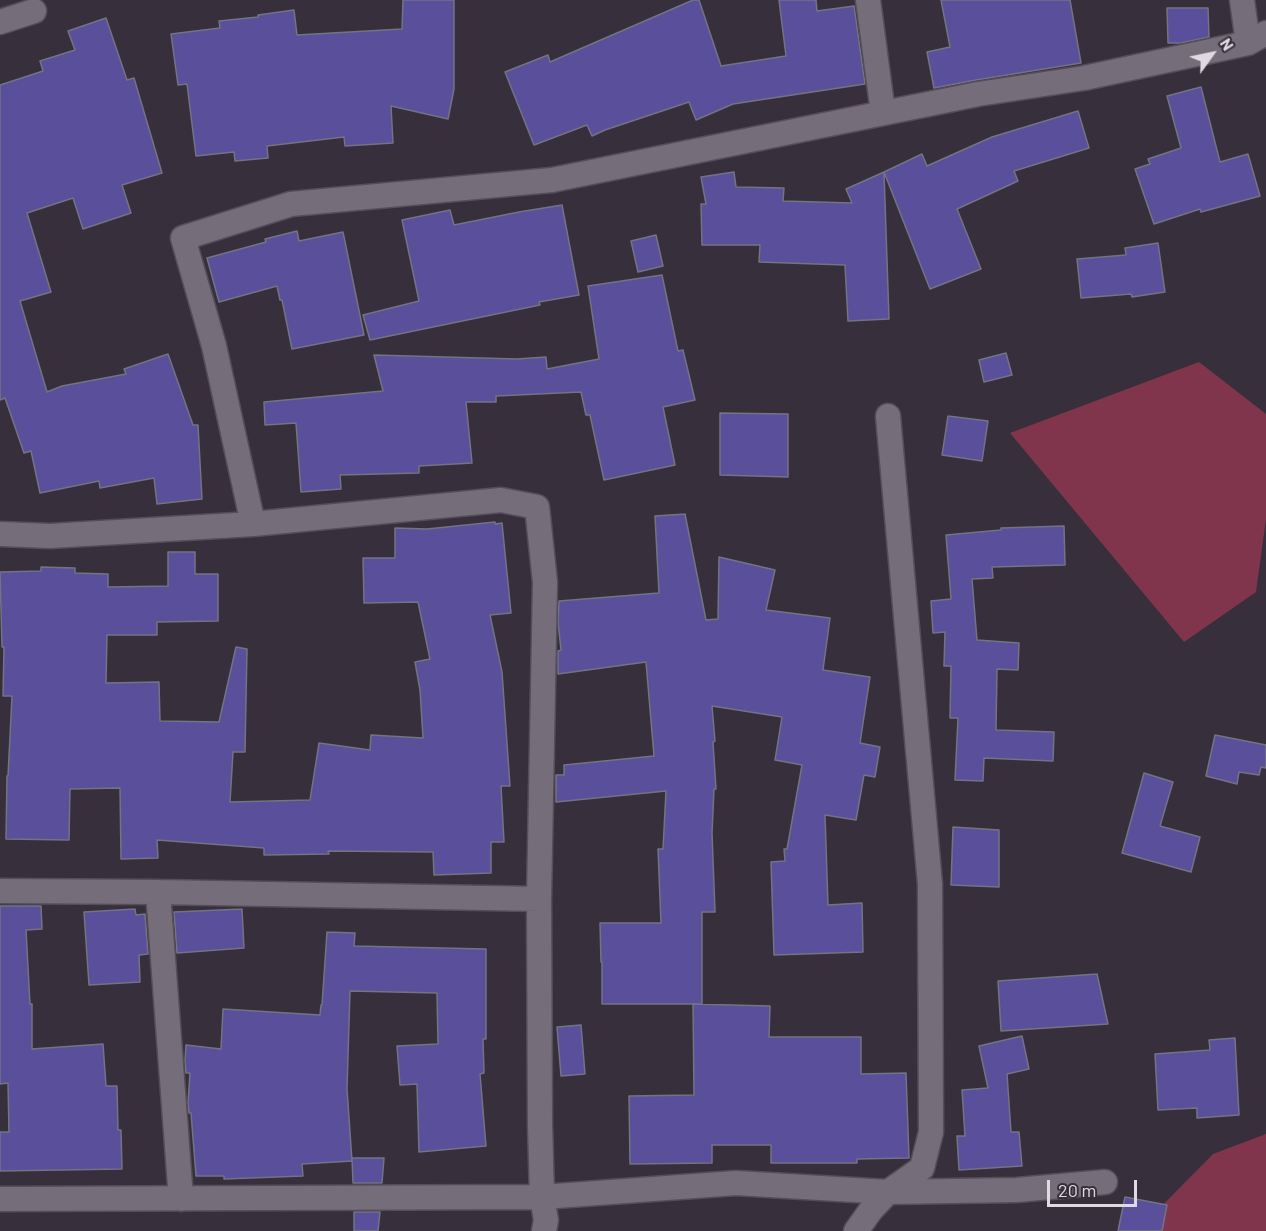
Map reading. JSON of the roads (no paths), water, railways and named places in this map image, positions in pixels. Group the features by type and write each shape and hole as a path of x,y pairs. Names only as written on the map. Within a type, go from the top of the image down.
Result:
{"street":[{"path":"868,0 883,113"},
{"path":"253,524 214,346 183,238 291,204 552,180 978,94 1084,78 1257,38 1242,0"},
{"path":"0,22 34,11"},
{"path":"856,1231 888,1192 922,1168 931,1132 930,884 888,416"},
{"path":"0,534 50,536 253,524 501,500 537,507 545,582 540,899 540,1124 542,1197 546,1220 544,1231"},
{"path":"0,891 540,899"},
{"path":"158,892 181,1199"},
{"path":"0,1199 542,1197 736,1184 888,1192 1017,1190 1105,1182"}]}
